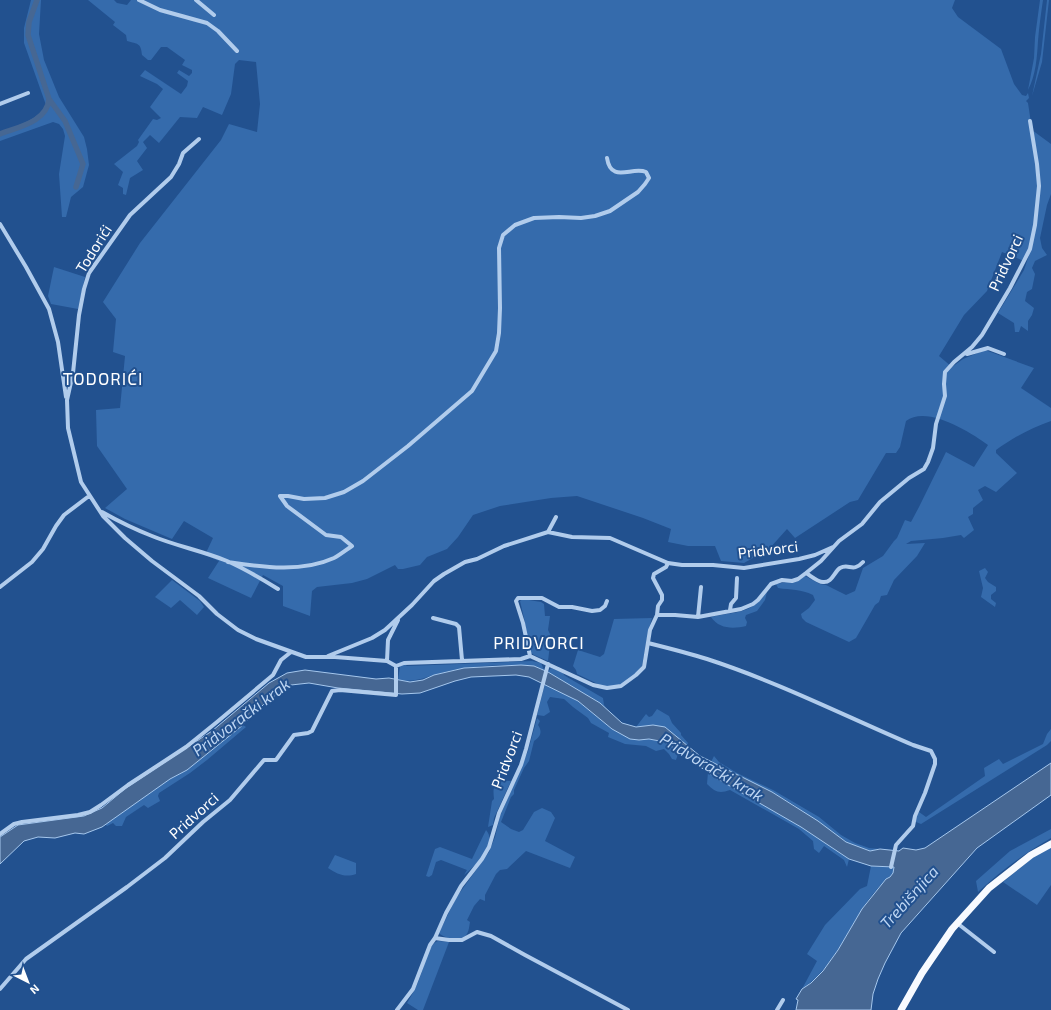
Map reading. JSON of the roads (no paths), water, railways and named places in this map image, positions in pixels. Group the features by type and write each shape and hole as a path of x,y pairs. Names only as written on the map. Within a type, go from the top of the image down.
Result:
{"main road":[{"path":"901,1010 922,973 957,923 995,883 1031,855 1051,844"}],"street":[{"path":"139,0 160,10 207,23 218,31 237,52"},
{"path":"196,0 214,14"},
{"path":"0,104 28,93"},
{"name":"Pridvorci","path":"963,356 982,335 1024,261 1032,242 1039,186 1030,121"},
{"name":"Todorići","path":"67,400 73,373 79,315 84,289 90,273 130,215 171,177 179,164 183,153 199,139"},
{"path":"228,562 261,567 304,567 334,558 352,546 341,537 326,534 321,531 287,506 280,496 304,499 325,498 344,492 363,481 408,446 472,391 496,351 499,333 500,308 499,248 503,235 515,225 534,218 581,218 595,216 610,211 638,192 649,178 646,172 642,170 620,173 608,164 607,158"},
{"name":"Todorići","path":"0,224 49,309 58,342 67,400 68,428 81,482 89,496"},
{"name":"Pridvorci","path":"657,615 698,617 748,607 758,600 771,584 782,580 798,579 806,573 821,561 838,541 862,524 880,502 908,478 924,469 933,448 936,424 945,396 945,372 954,362 963,356 982,348 988,348 1004,354"},
{"path":"0,587 32,562 43,549 64,515 89,496 100,511 125,538 152,561 199,596 217,614 238,630 256,639 291,652 306,657 387,661 396,666 404,664 462,660 521,659 530,656 600,688 616,688 628,681 644,667 650,630 657,615 658,606 662,600 662,595 653,578 654,574 666,567 668,563"},
{"path":"100,511 124,524 152,536 228,562 259,577 278,589"},
{"path":"326,657 372,638 385,630 399,618 434,581 444,574 465,562 477,559 504,546 548,532 556,517"},
{"name":"Pridvorci","path":"548,532 572,537 610,538 668,563 744,568 799,559 815,555 833,547"},
{"path":"806,573 822,582 827,582 838,569 848,566 852,568 857,567 863,562"},
{"path":"730,610 731,604 736,598 737,578"},
{"path":"698,617 701,587"},
{"path":"530,656 523,623 516,601 518,598 542,598 558,607 572,607 592,611 600,610 605,606 607,601"},
{"path":"387,661 388,640 399,618"},
{"path":"433,618 456,624 459,627 462,660"},
{"path":"648,643 706,659 741,671 913,746 931,751 934,754 935,764 915,816 913,826 896,845 891,867"},
{"path":"0,834 14,824 22,822 78,815 90,812 186,747 273,675 281,660 291,652"},
{"name":"Pridvorci","path":"397,1010 413,989 430,945 461,886 482,859 489,847 498,813 518,771 526,749 548,664"},
{"name":"Pridvorci","path":"0,989 26,959 165,858 203,822 230,800 247,782 264,760 276,760 294,735 312,731 332,691 340,690 396,695 396,666"},
{"path":"957,923 994,952"},
{"path":"435,938 462,940 477,932 491,936 628,1010"},
{"path":"777,1010 783,1000"}],"water":[{"path":"521,665 534,666 548,672 600,703 622,723 636,727 653,725 665,727 700,756 772,792 818,821 846,842 870,851 880,849 899,851 903,848 916,850 925,848 1051,763 1051,795 977,848 901,933 878,979 873,994 871,1010 796,1010 798,1000 796,999 802,989 811,983 823,971 838,950 862,909 886,879 890,877 893,873 894,867 871,866 849,859 801,827 716,778 665,742 649,739 630,739 612,729 578,701 529,677 516,675 471,677 420,693 402,694 338,688 309,683 291,685 266,702 243,725 187,770 170,779 102,827 84,834 75,833 55,838 38,837 24,841 0,864 0,837 18,825 84,816 102,808 126,788 212,731 269,683 287,673 305,670 376,679 389,678 410,682 423,680 434,675 464,668"}],"waterway":[{"path":"0,134 23,126 37,118 47,107 49,99 28,35 29,22 37,0"},
{"path":"49,99 65,121 83,164 76,187"}],"district":[{"name":"TODORIĆI","path":"103,379"},
{"name":"PRIDVORCI","path":"539,643"}],"water label":[{"name":"Pridvorački krak","path":"241,717"},
{"name":"Pridvorački krak","path":"712,767"},
{"name":"Trebišnjica","path":"909,897"}]}
